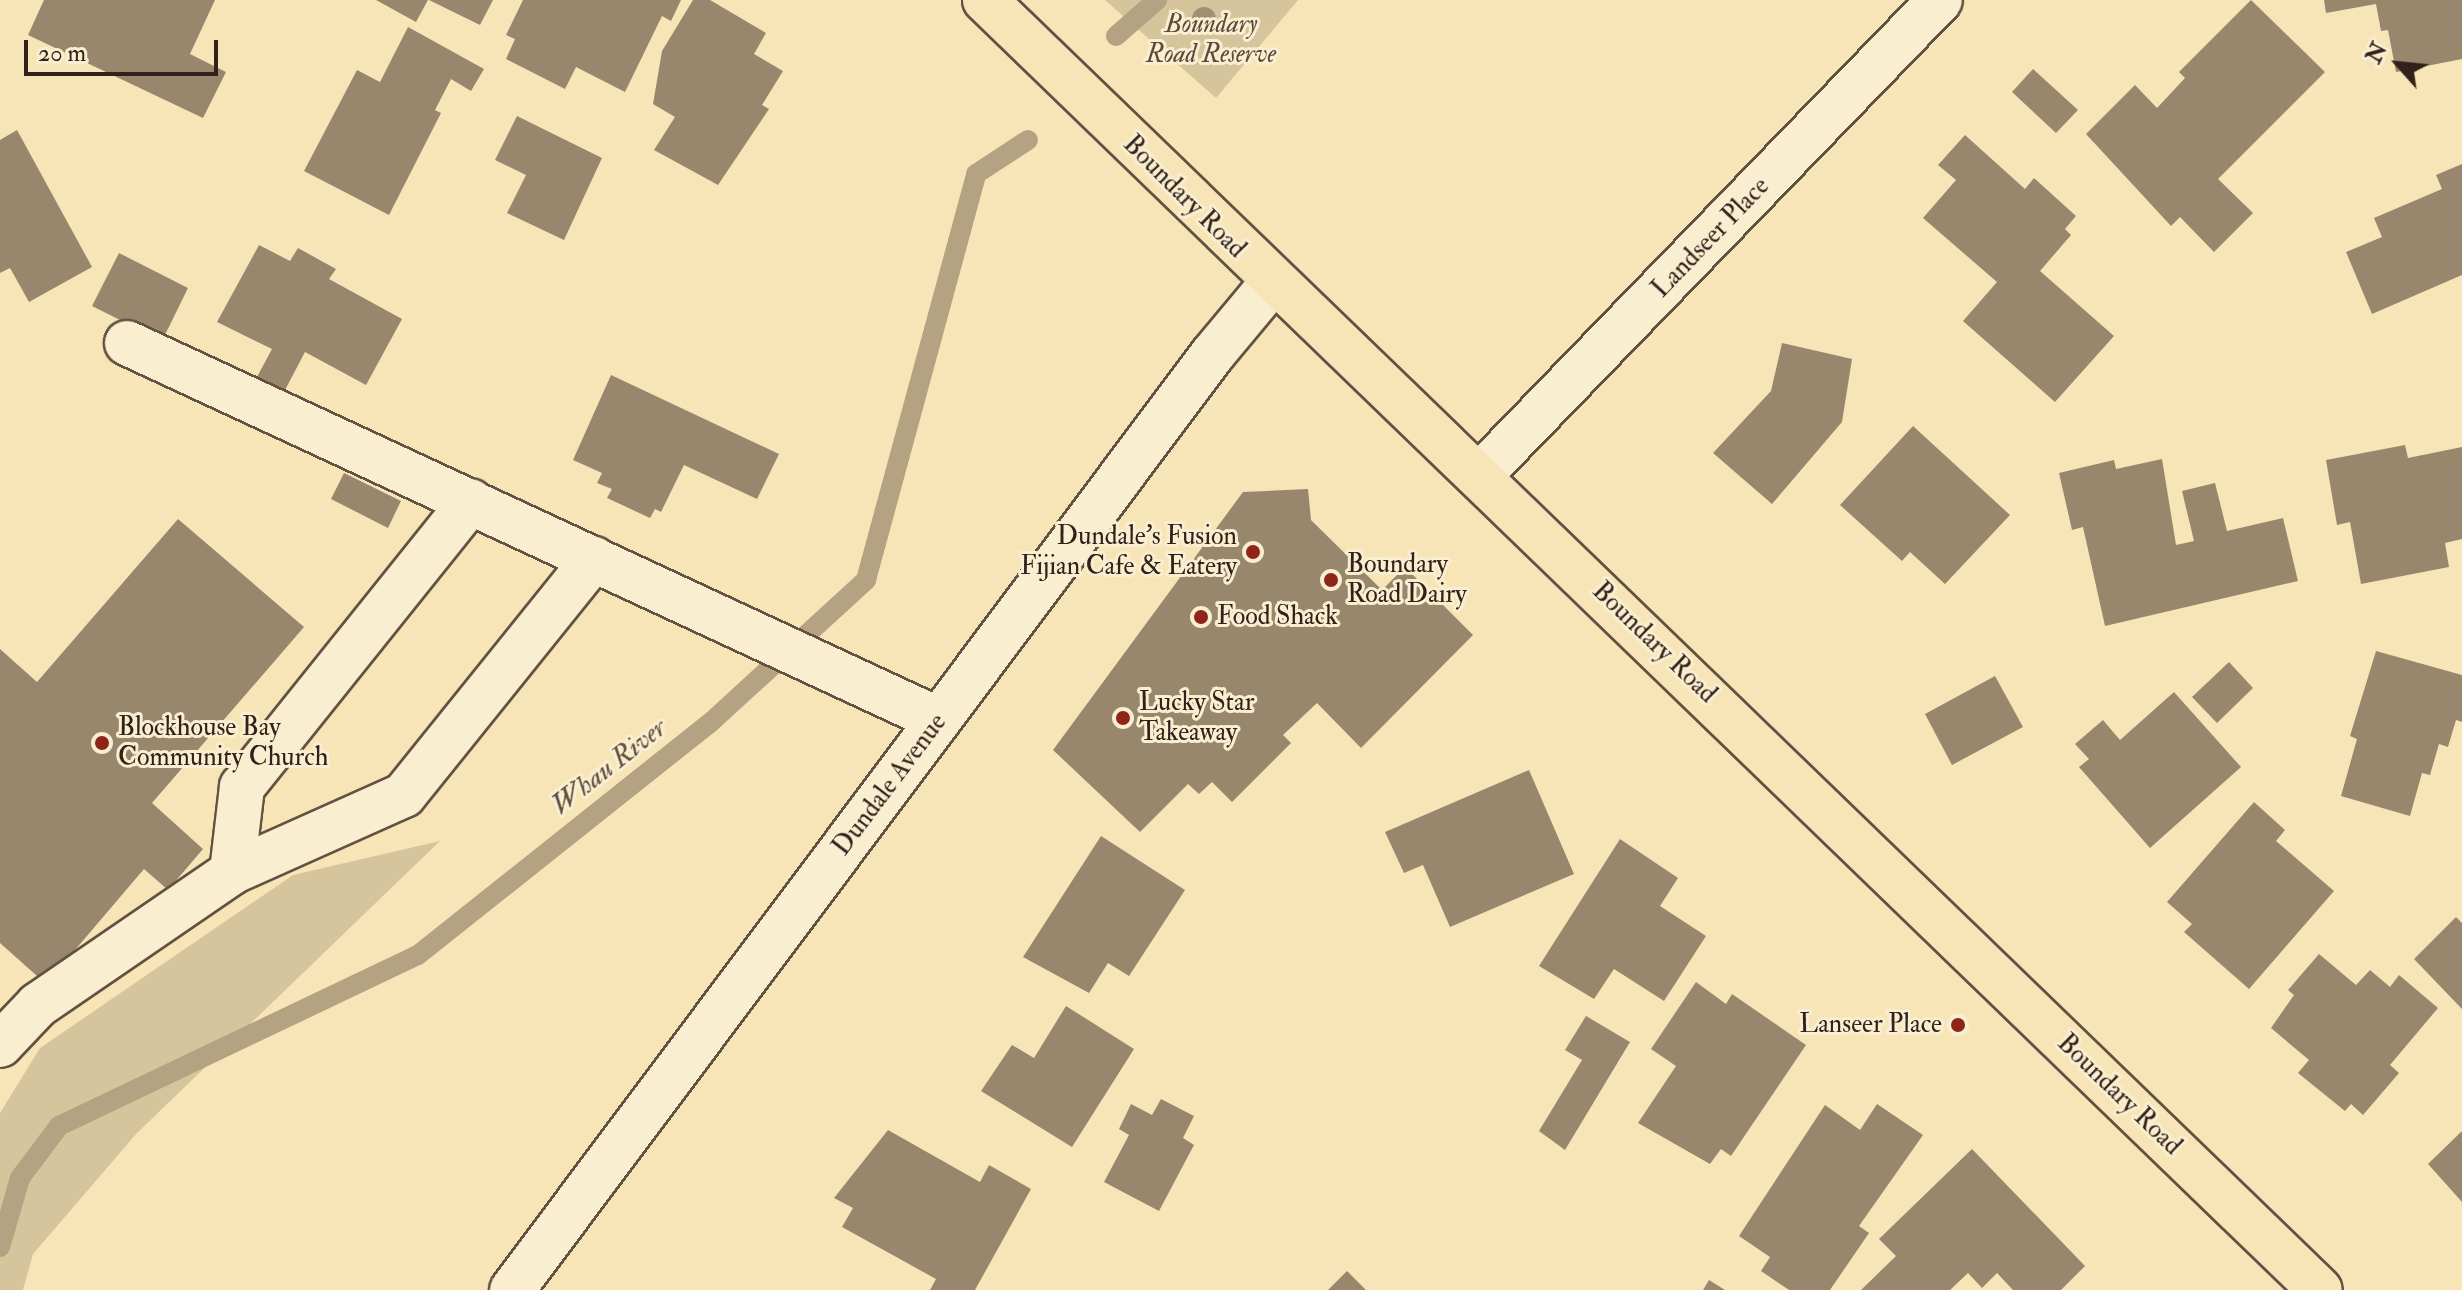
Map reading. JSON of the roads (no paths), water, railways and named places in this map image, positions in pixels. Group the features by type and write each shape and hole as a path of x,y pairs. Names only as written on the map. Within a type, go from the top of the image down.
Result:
{"main road":[{"name":"Boundary Road","path":"985,0 1272,283 1480,475 2320,1290"}],"street":[{"name":"Landseer Place","path":"1480,475 1940,0"},
{"name":"Dundale Avenue","path":"512,1290 1212,355 1272,283"},
{"path":"127,343 939,720"},
{"path":"232,872 242,787 471,501"},
{"path":"0,1045 38,1005 232,872 404,795 594,559"}],"waterway":[{"name":"Whau River","path":"1116,36 1157,0"},
{"name":"Whau River","path":"0,1247 20,1178 59,1126 418,955 710,723 866,580 976,174 1028,140"}],"place":[{"name":"Dundale's Fusion Fijian Cafe & Eatery","path":"1253,552"},
{"name":"Boundary Road Dairy","path":"1331,580"},
{"name":"Food Shack","path":"1201,617"},
{"name":"Lucky Star Takeaway","path":"1123,718"},
{"name":"Blockhouse Bay Community Church","path":"102,743"},
{"name":"Lanseer Place","path":"1958,1025"}],"park label":[{"name":"Boundary Road Reserve","path":"1211,40"}]}
